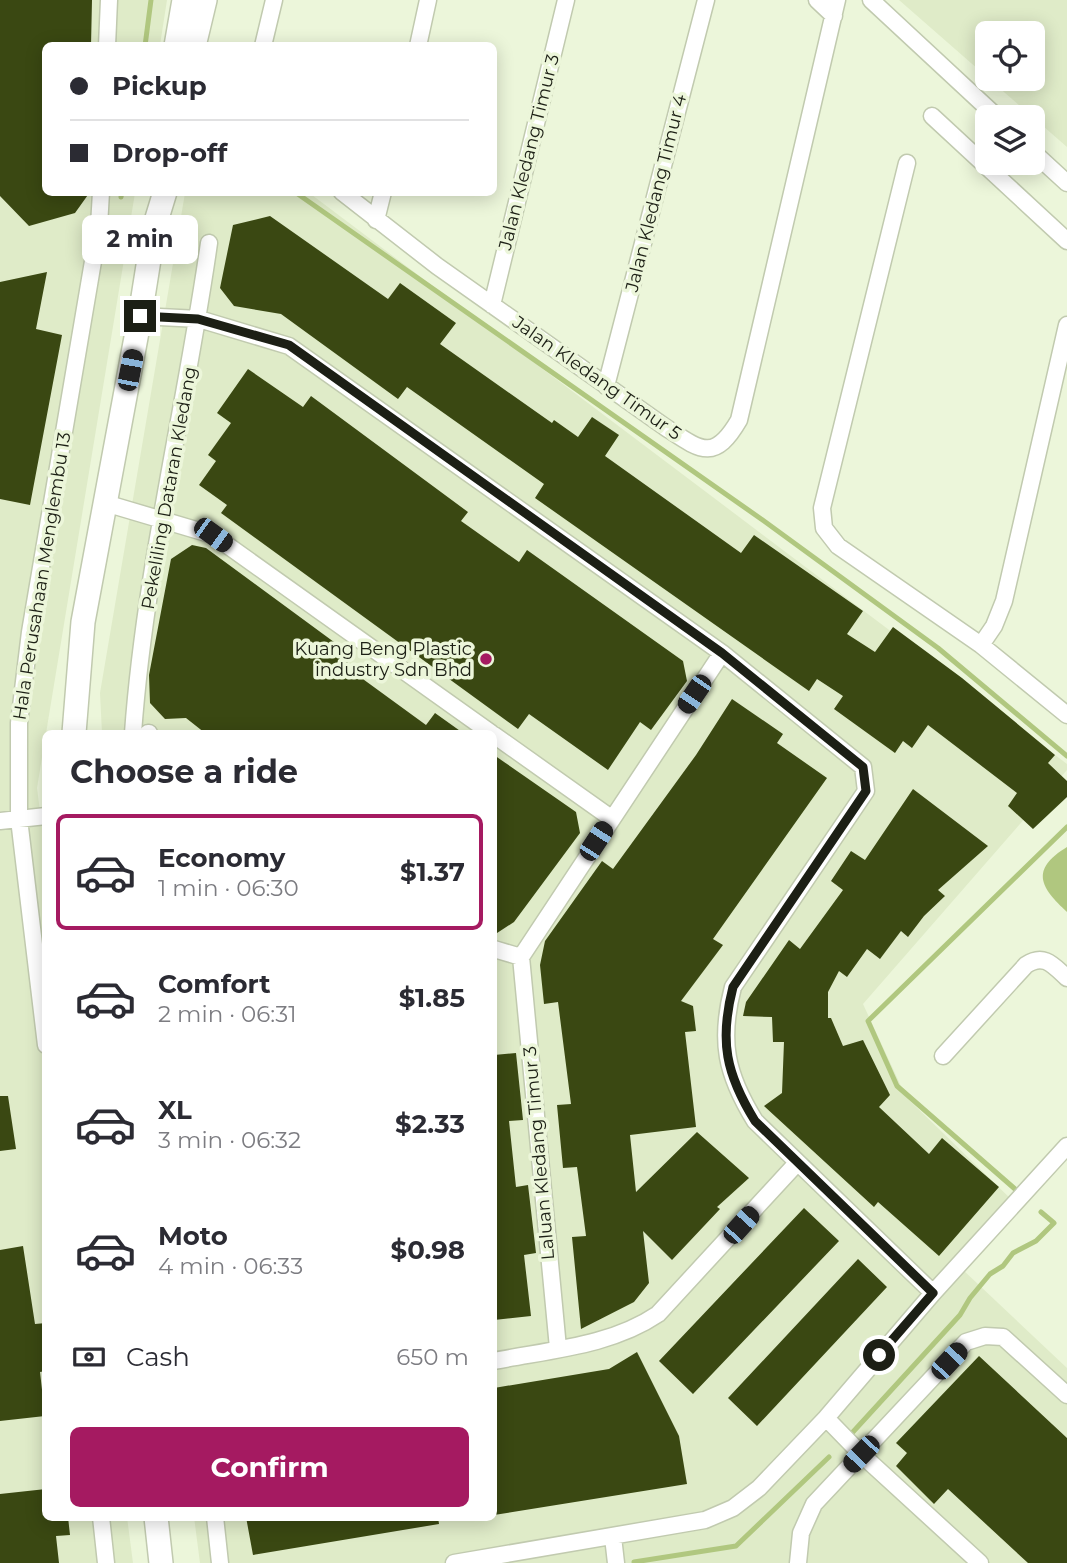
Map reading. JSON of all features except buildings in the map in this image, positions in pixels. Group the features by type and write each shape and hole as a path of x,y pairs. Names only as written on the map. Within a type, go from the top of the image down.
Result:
{"street":[{"path":"107,42 109,0"},
{"path":"196,41 205,0"},
{"path":"196,41 213,0"},
{"path":"264,42 274,0"},
{"path":"419,42 428,0"},
{"name":"Jalan Kledang Timur 3","path":"492,305 566,0"},
{"name":"Jalan Kledang Timur 4","path":"606,386 706,0"},
{"path":"817,0 836,8"},
{"path":"871,0 984,105"},
{"path":"186,2 196,41"},
{"path":"177,42 186,2"},
{"name":"Jalan Kledang Timur 5","path":"346,196 606,386 699,449 714,449 727,439 739,420 836,8"},
{"path":"932,116 975,151"},
{"path":"907,163 841,422 822,508 824,528 838,546 981,645 1067,715"},
{"path":"1045,163 1067,183"},
{"path":"1003,175 1067,241"},
{"name":"Hala Perusahaan Menglembu 13","path":"42,1012 19,819 19,723 30,632 99,226 101,196"},
{"path":"151,196 154,228"},
{"path":"74,730 83,622 154,228 164,196"},
{"path":"376,220 382,196"},
{"path":"99,226 154,228"},
{"name":"Pekeliling Dataran Kledang","path":"133,730 161,519 198,319 209,243"},
{"path":"140,316 198,319 289,345 722,653 863,767 866,791 733,987 725,1017 726,1055 736,1090 755,1121 933,1293"},
{"path":"981,645 994,626 1004,601 1067,324"},
{"path":"105,503 213,535 486,730"},
{"path":"497,950 520,957 722,653"},
{"path":"497,738 611,818"},
{"path":"0,821 42,816"},
{"name":"Laluan Kledang Timur 3","path":"520,957 558,1348"},
{"path":"943,1056 1026,965 1036,958 1047,959 1067,978"},
{"path":"454,1563 705,1520 733,1508 759,1488 826,1418 933,1293 1067,1146"},
{"path":"497,1360 612,1337 638,1328 659,1314 797,1163"},
{"path":"798,1563 801,1533 814,1504 966,1342 985,1336 1003,1337 1067,1395"},
{"path":"826,1418 861,1454 981,1563"},
{"path":"101,1521 106,1563"},
{"path":"156,1521 161,1563"},
{"path":"215,1521 220,1563"},
{"path":"613,1537 616,1563"}],"shaded area":[{"path":"0,0 167,0 160,42 42,42 42,196 135,196 47,730 42,730 42,758 37,788 42,827 42,1521 128,1521 133,1563 0,1563"},
{"path":"899,0 1067,0 1067,147 1045,128 1045,105 1019,105 1003,91 1045,91 1045,21 975,21 975,66"},
{"path":"184,196 313,196 1067,764 1067,770 863,1004 906,1097 1015,1203 962,1269 1067,1368 1067,1563 200,1563 195,1521 497,1521 497,730 102,730 100,693"},
{"path":"1067,847 1067,912 1046,887 1043,871 1055,855"}],"waterway":[{"path":"146,42 151,0"},
{"path":"301,196 764,521 938,648 1067,756"},
{"path":"1015,1189 897,1086 868,1021 1067,827"},
{"path":"852,1433 960,1315 990,1274 1003,1266 1013,1253 1036,1241 1054,1223 1041,1212"},
{"path":"634,1562 736,1546 829,1457"}],"place":[{"name":"Kuang Beng Plastic industry Sdn Bhd","path":"486,659"}],"route":[{"path":"140,316 198,319 289,345 722,653 863,767 866,791 733,987 725,1017 726,1055 736,1090 755,1121 933,1293 879,1355"}]}
